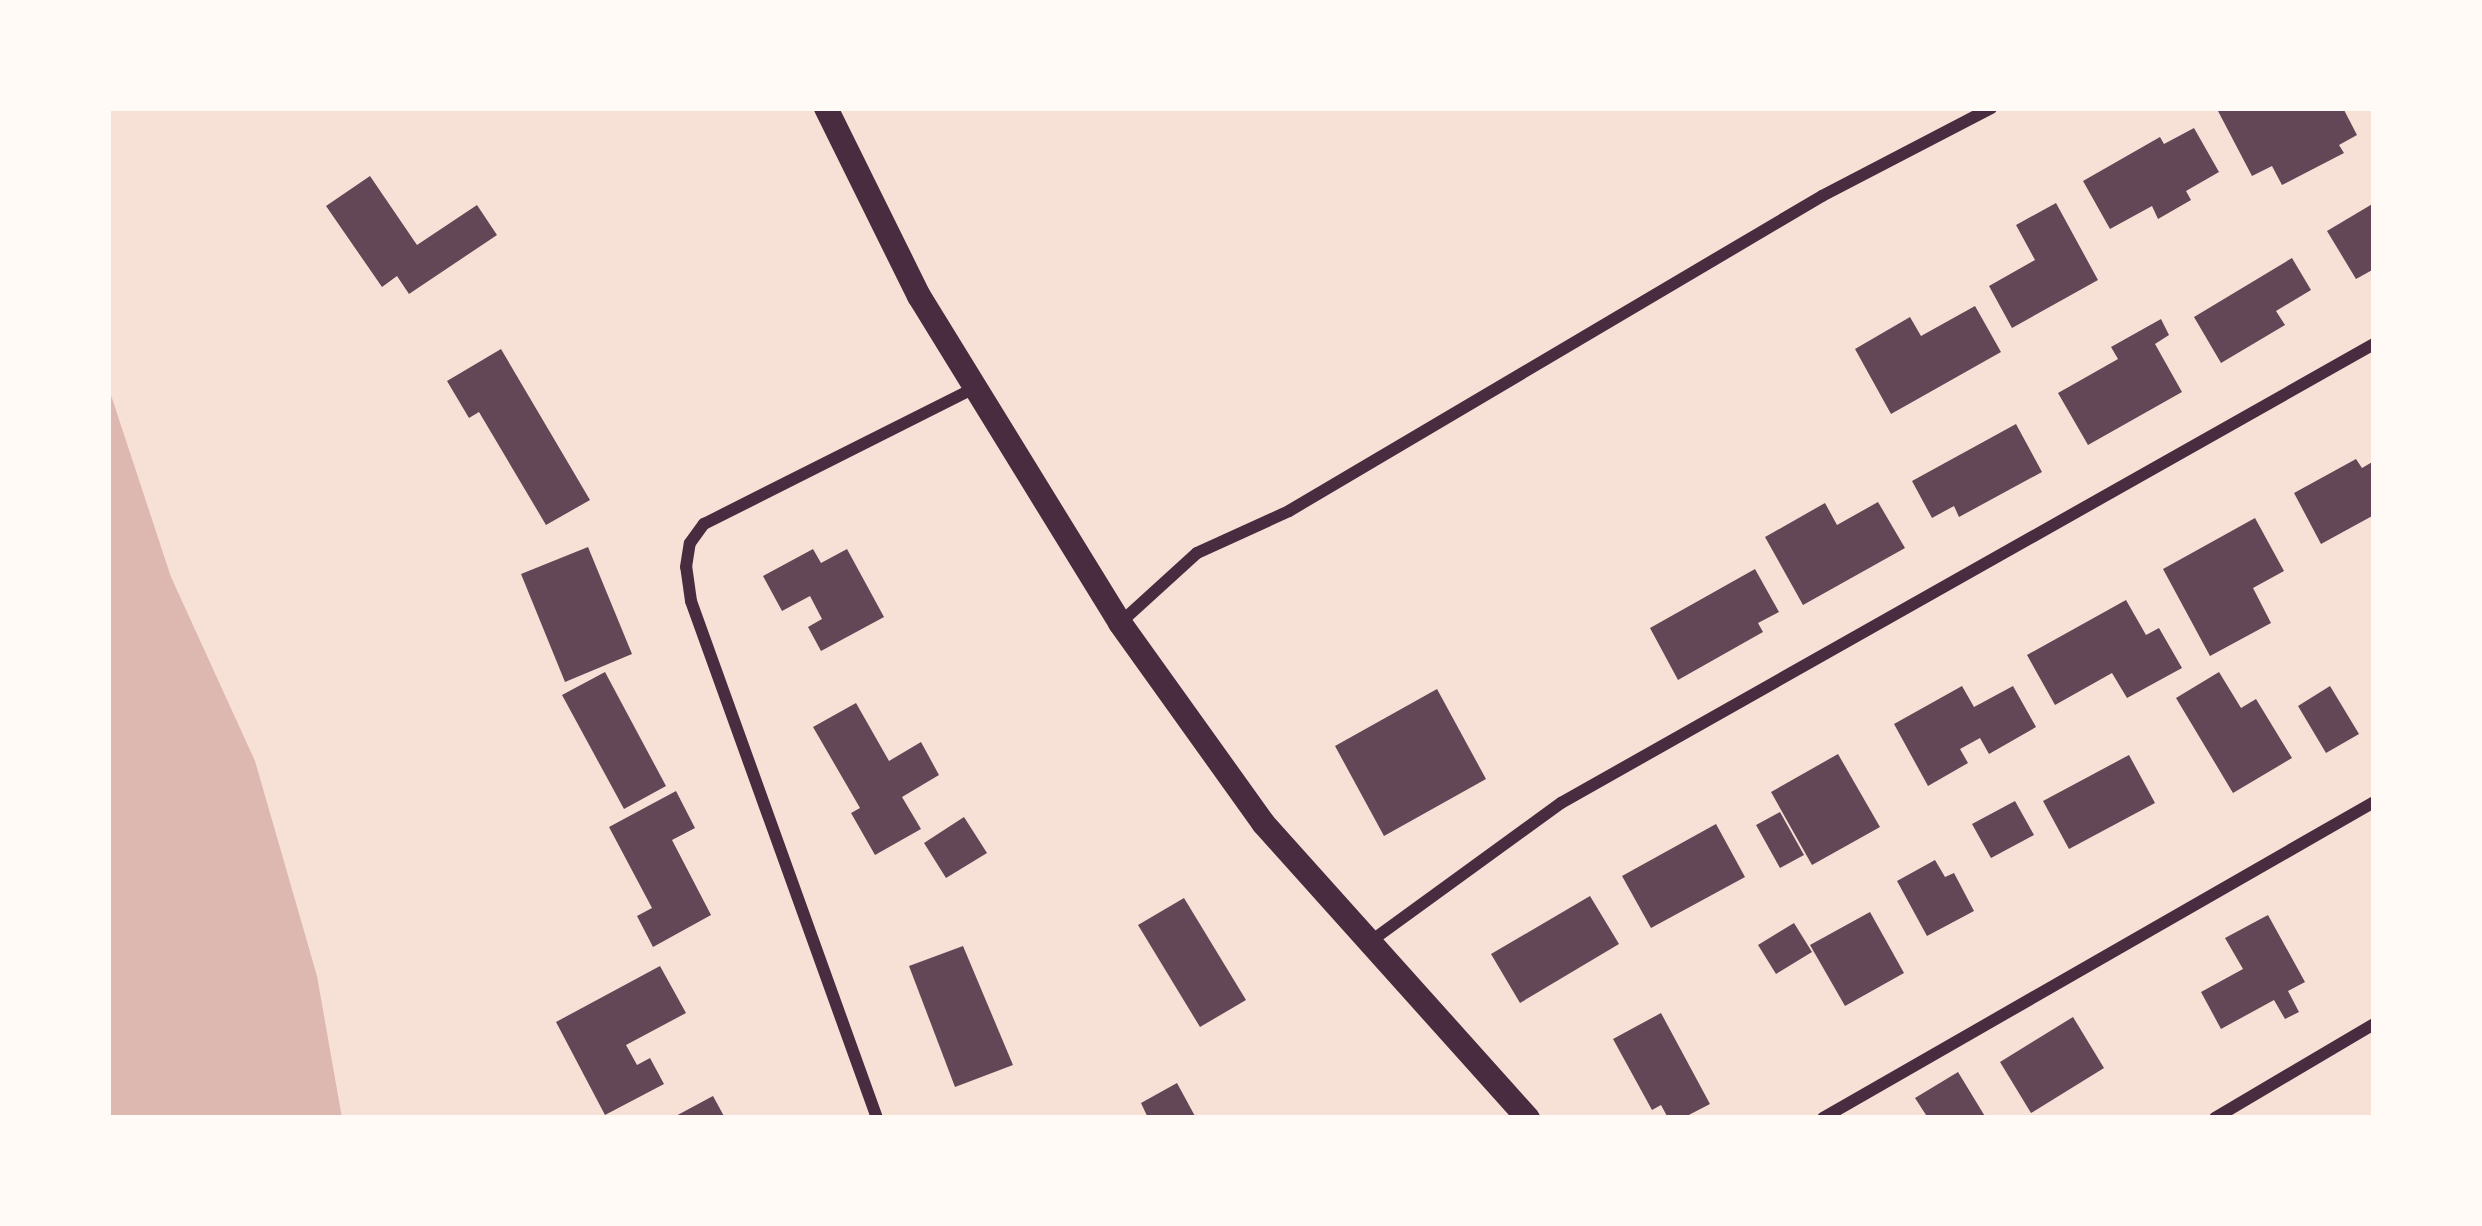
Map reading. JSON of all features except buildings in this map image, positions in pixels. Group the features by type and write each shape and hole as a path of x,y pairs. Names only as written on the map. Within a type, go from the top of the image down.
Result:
{"main road":[{"path":"826,108 919,296 1120,623 1263,824 1528,1118"}],"street":[{"path":"1120,623 1197,553 1289,511 1822,196 1991,108"},
{"path":"1371,941 1561,803 2374,344"},
{"path":"877,1118 691,601 686,567 689,543 704,524 973,389"},
{"path":"1823,1118 2374,802"},
{"path":"2215,1118 2374,1024"}],"shaded area":[{"path":"108,386 171,577 255,761 317,976 342,1118 108,1118"}]}
